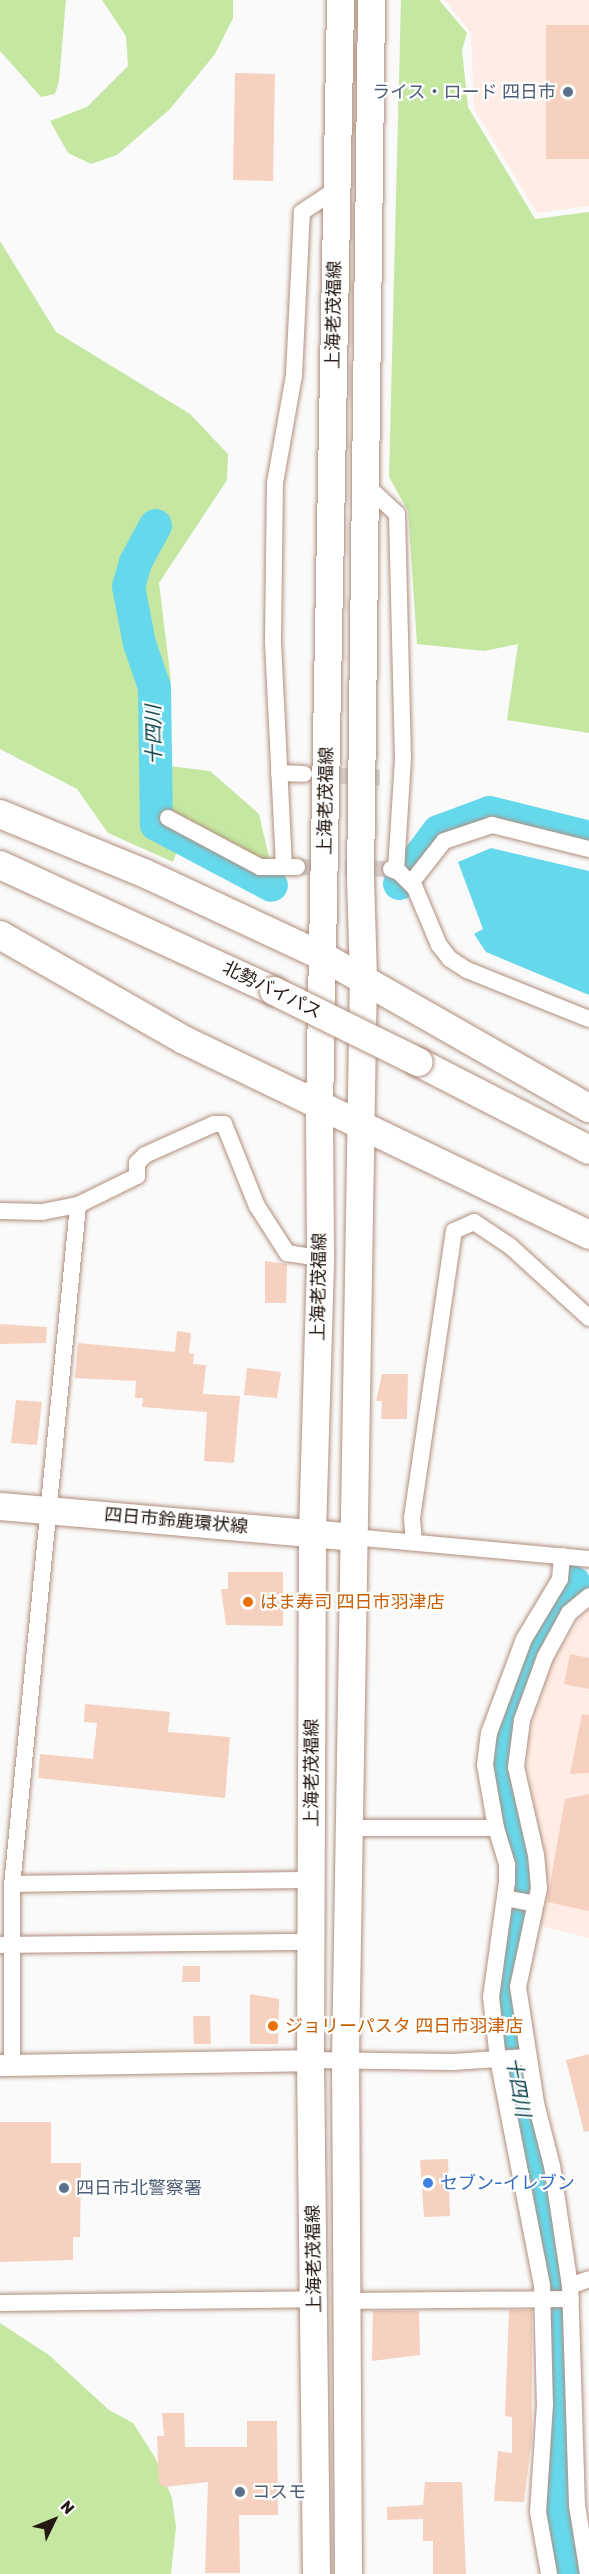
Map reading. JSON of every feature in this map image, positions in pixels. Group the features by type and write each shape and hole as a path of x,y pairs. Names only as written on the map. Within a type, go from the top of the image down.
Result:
{"highway":[{"path":"0,813 144,873 322,956 589,1108"},
{"name":"北勢バイパス","path":"0,865 274,991 540,1124 589,1152"},
{"path":"0,934 184,1040 358,1127 589,1235"}],"main road":[{"name":"上海老茂福線","path":"316,2574 315,2299 310,2060 312,1532 320,1258 322,956 340,0"},
{"name":"上海老茂福線","path":"348,2574 345,2059 358,1127 363,978 360,879 371,0"},
{"name":"四日市鈴鹿環状線","path":"0,1506 353,1537"}],"street":[{"path":"168,818 260,867 290,867 279,773 273,642 275,483 294,375 302,212 337,189"},
{"path":"365,484 397,514 394,778 401,875 439,945 450,959 467,970 589,1019"},
{"path":"279,773 304,774"},
{"path":"401,875 444,841 492,825 589,849"},
{"path":"0,1211 42,1212 78,1205 136,1176 137,1163 145,1155 214,1124 224,1124 257,1206 287,1253 320,1258"},
{"path":"78,1205 50,1510 9,1885 6,1945 6,2065 345,2059 453,2062 526,2057"},
{"path":"414,1542 412,1518 454,1231 474,1222 510,1246 589,1318"},
{"path":"353,1537 589,1559"},
{"path":"562,1556 560,1579 525,1639 509,1718 516,1767 538,1869 518,1987 526,2057 552,2166 569,2295 577,2505 588,2574"},
{"path":"549,2574 538,2512 545,2404 546,2301 500,2059 491,1986 507,1882 507,1865 496,1828 485,1765 489,1733 509,1718 531,1690 556,1635 569,1613 589,1596"},
{"path":"348,1828 496,1828"},
{"path":"9,1885 312,1880"},
{"path":"510,1899 533,1903"},
{"path":"6,1945 310,1942"},
{"path":"345,2301 546,2301 569,2295 589,2279"},
{"path":"0,2303 315,2299"}],"shaded area":[{"path":"445,0 589,0 589,206 537,213 474,109 471,33"},
{"path":"589,1604 589,1938 541,1926 546,1862 527,1770 528,1738 552,1662"}],"green space":[{"path":"0,0 66,0 59,81 55,94 41,97 0,51"},
{"path":"102,0 233,0 233,18 215,54 170,109 117,155 91,164 68,153 50,121 87,107 128,66 126,36"},
{"path":"401,0 439,0 467,33 462,50 468,107 535,219 589,212 589,733 507,720 518,644 484,651 417,644 408,511 389,477"},
{"path":"0,241 56,332 190,414 228,454 227,480 159,583 171,682 161,691 154,743 169,766 210,771 259,814 274,879 179,845 173,862 108,833 77,789 0,749"},
{"path":"0,2323 49,2355 109,2410 133,2423 156,2459 172,2498 176,2527 171,2574 0,2574"}],"water":[{"path":"491,848 589,871 589,995 486,952 474,934 483,929 458,862"}],"building":[{"name":"ライス・ロード 四日市","path":"546,25 589,25 589,159 546,159"},
{"path":"235,73 275,74 273,181 233,180"},
{"path":"265,1261 287,1264 286,1303 265,1303"},
{"path":"0,1324 47,1327 46,1343 0,1344"},
{"path":"177,1331 191,1333 189,1353 194,1354 193,1364 206,1365 203,1394 240,1396 234,1463 204,1461 207,1412 142,1407 143,1398 135,1398 136,1381 75,1378 78,1343 175,1352"},
{"path":"247,1368 281,1372 277,1398 244,1395"},
{"path":"382,1374 408,1374 407,1419 381,1419 382,1401 376,1401"},
{"path":"16,1400 42,1402 37,1445 11,1443"},
{"path":"228,1572 283,1572 283,1626 226,1625 221,1589 228,1589"},
{"path":"570,1654 589,1658 589,1689 564,1684"},
{"path":"85,1704 170,1712 168,1732 230,1737 225,1798 38,1778 40,1754 93,1759 97,1723 84,1722"},
{"path":"582,1714 589,1715 589,1773 570,1774"},
{"path":"589,1794 589,1911 547,1902 565,1799"},
{"path":"183,1966 200,1966 200,1982 182,1982"},
{"path":"250,1994 279,1999 278,2044 250,2044"},
{"path":"193,2016 210,2016 211,2044 194,2044"},
{"path":"589,2054 589,2131 584,2132 566,2060"},
{"path":"0,2122 51,2122 51,2163 81,2163 80,2237 73,2237 73,2260 0,2262"},
{"path":"448,2159 450,2216 424,2217 420,2160"},
{"path":"509,2310 532,2310 532,2436 524,2502 494,2501 498,2451 512,2453 512,2417 505,2416"},
{"path":"373,2311 419,2311 420,2355 372,2361"},
{"path":"162,2413 184,2413 185,2447 247,2447 247,2421 277,2421 278,2515 239,2515 240,2573 205,2573 208,2482 164,2487 159,2484 157,2436 164,2436"},
{"path":"425,2482 462,2482 466,2574 433,2574 433,2541 423,2541 423,2519 387,2520 387,2507 423,2505"}],"waterway":[{"name":"十四川","path":"155,525 135,562 128,586 139,643 154,687 156,824 271,885"},
{"name":"十四川","path":"399,883 438,831 489,812 589,837"},
{"name":"十四川","path":"571,2574 559,2492 555,2290 502,2002 502,1987 514,1948 523,1883 500,1771 503,1741 517,1685 543,1630 573,1582"}],"tunnel":[{"path":"316,775 387,778"},
{"path":"297,867 391,869"}],"place":[{"name":"ライス・ロード 四日市","path":"568,92"},
{"name":"はま寿司 四日市羽津店","path":"248,1602"},
{"name":"ジョリーパスタ 四日市羽津店","path":"273,2026"},
{"name":"セブン-イレブン","path":"428,2183"},
{"name":"四日市北警察署","path":"64,2188"},
{"name":"コスモ","path":"240,2492"}]}
